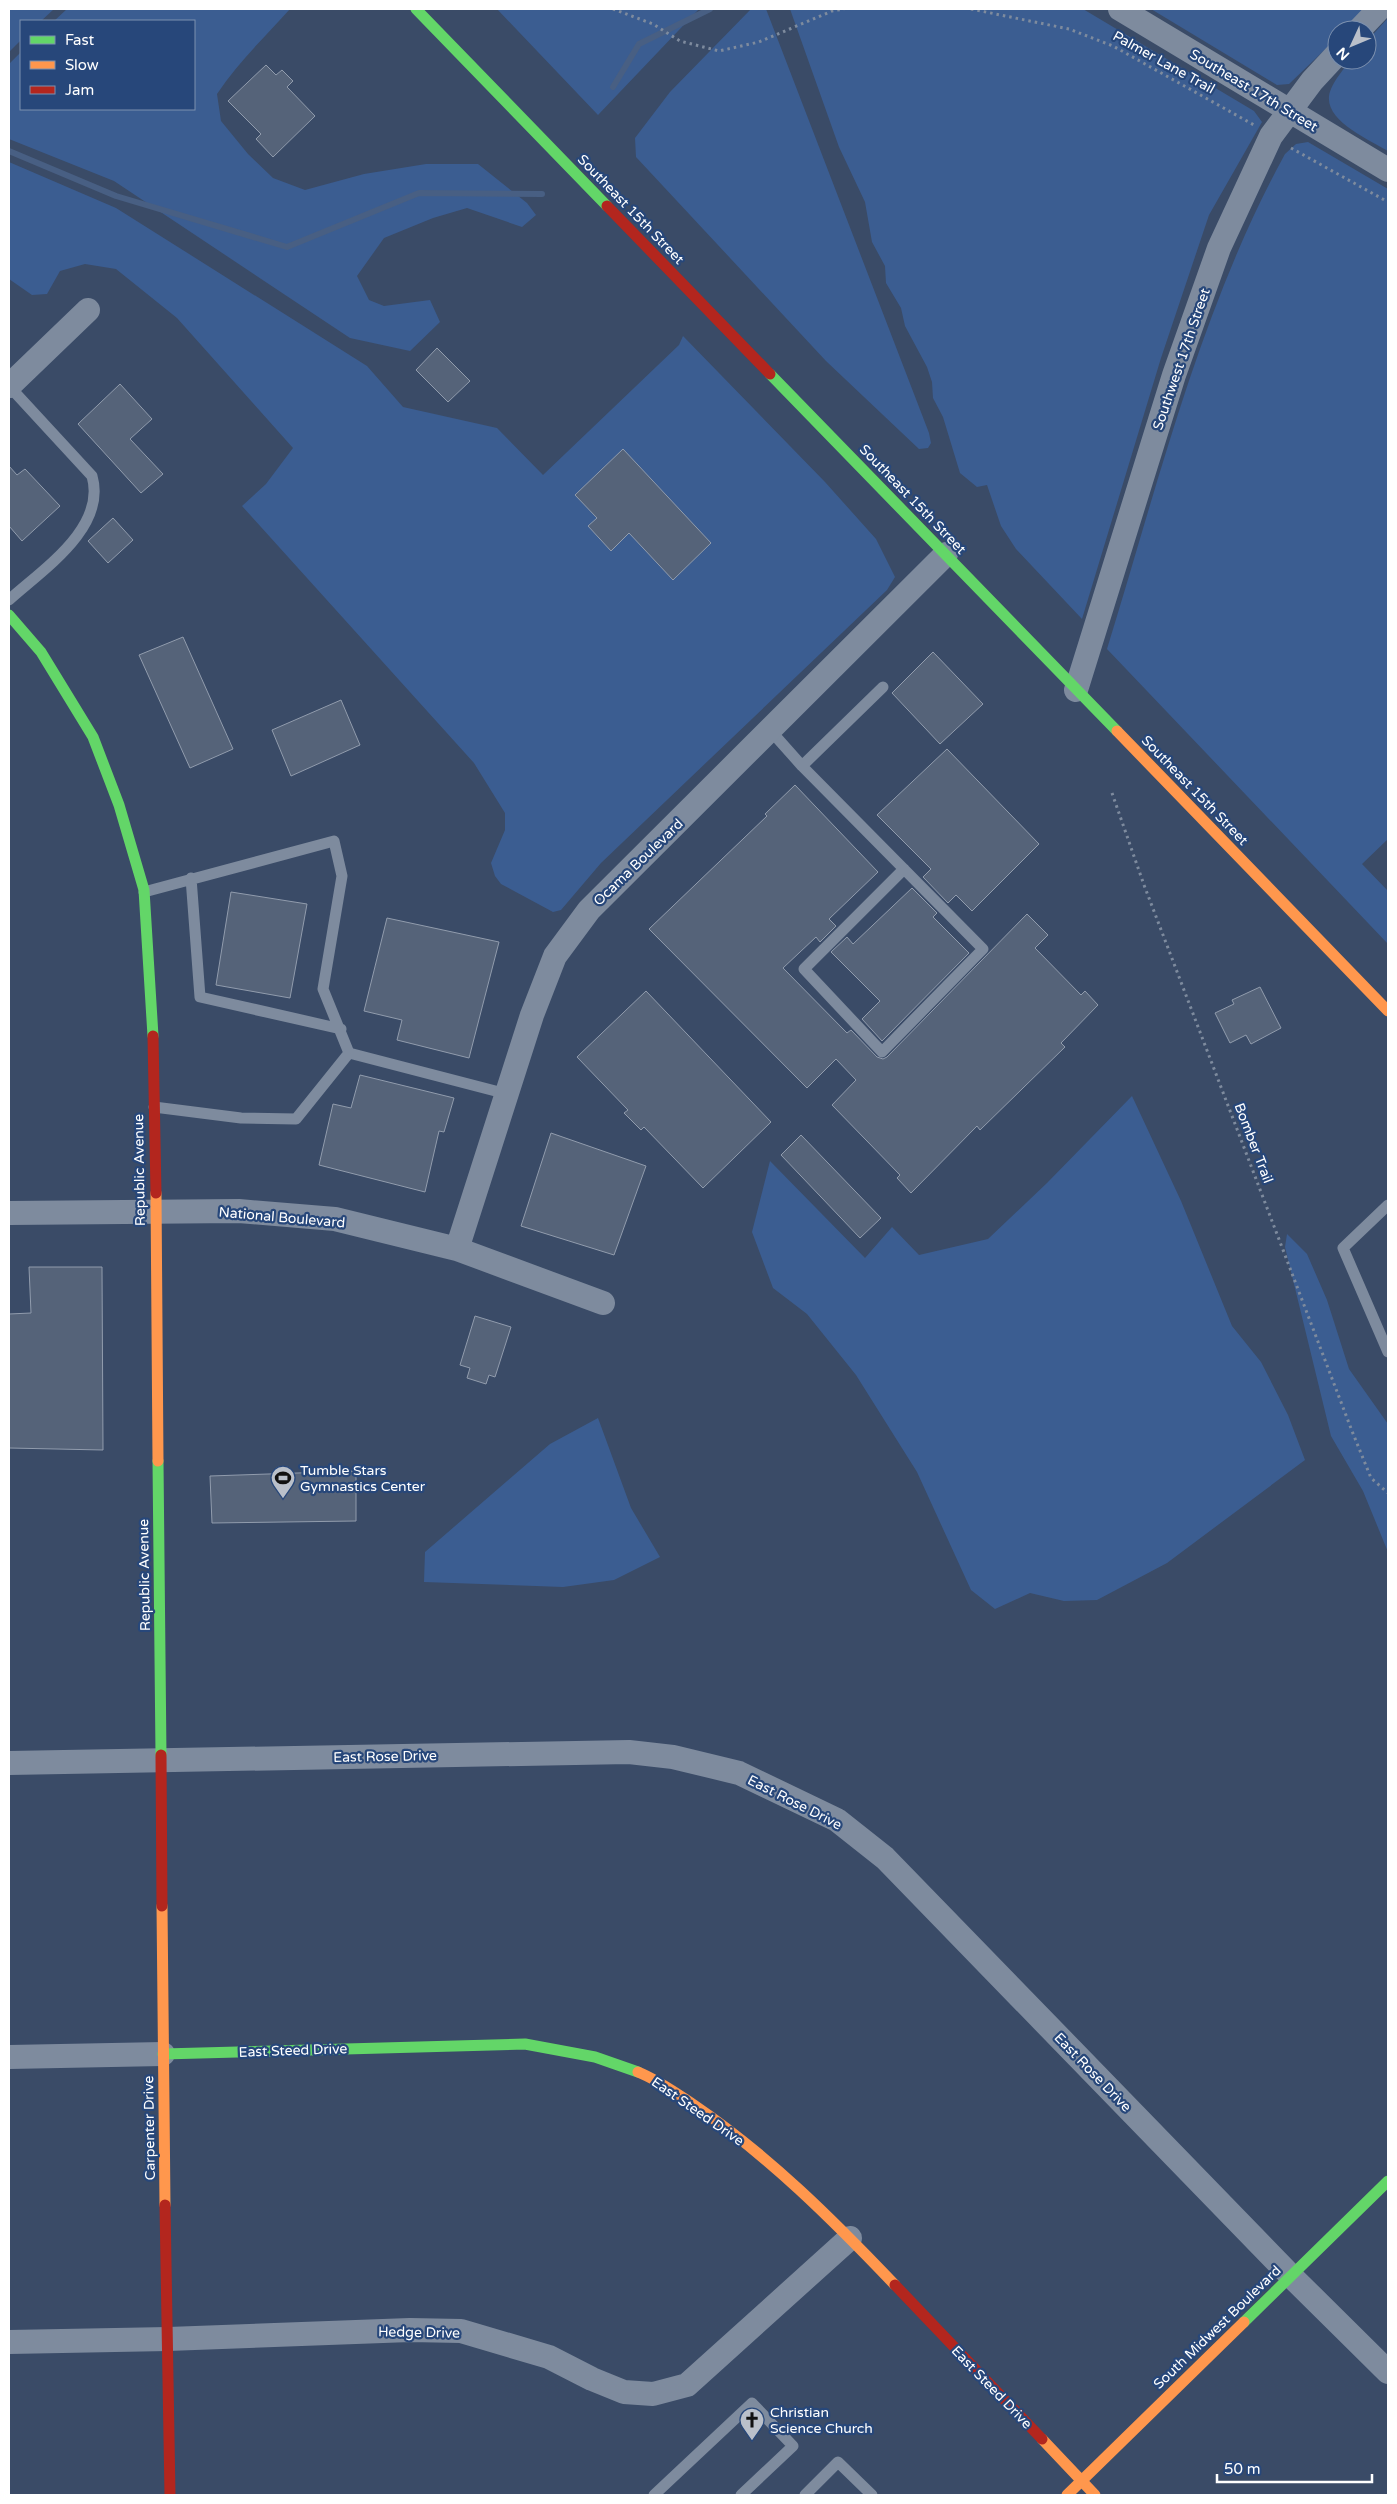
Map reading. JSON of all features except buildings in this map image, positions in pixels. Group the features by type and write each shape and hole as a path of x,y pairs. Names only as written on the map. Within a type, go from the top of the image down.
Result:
{"street":[{"name":"Southeast 15th Street","path":"416,9 1388,1011"},
{"name":"Southeast 17th Street","path":"1120,9 1388,170"},
{"path":"1369,20 1380,9"},
{"name":"Southwest 17th Street","path":"1076,690 1174,375 1219,248 1271,136 1288,111 1327,66"},
{"path":"9,386 88,310"},
{"name":"Ocama Boulevard","path":"457,1249 532,1015 556,956 564,944 589,910 946,554"},
{"name":"Republic Avenue","path":"9,616 41,652 93,737 119,805 144,892 152,1009 156,1211 161,1760"},
{"name":"National Boulevard","path":"9,1213 239,1210 335,1219 457,1249 603,1303"},
{"name":"East Rose Drive","path":"9,1763 629,1752 673,1757 739,1773 837,1820 885,1858 1290,2276 1388,2372"},
{"name":"Carpenter Drive","path":"161,1760 163,2054 170,2495"},
{"name":"East Steed Drive","path":"9,2057 525,2044 595,2057 651,2077 717,2121 784,2174 850,2238 1095,2495"},
{"name":"South Midwest Boulevard","path":"1067,2495 1388,2181"},
{"name":"Hedge Drive","path":"9,2342 168,2339 410,2330 461,2331 550,2356 592,2380 624,2392 653,2394 687,2385 850,2238"}],"lane":[{"path":"9,386 92,476 96,489 92,511 72,541 9,600"},
{"path":"802,766 884,687"},
{"path":"770,730 802,766 904,869 983,949 882,1052 804,969 904,869"},
{"path":"144,892 334,841 342,876 324,989 349,1053"},
{"path":"191,878 200,997 341,1029"},
{"path":"349,1053 507,1094"},
{"path":"153,1106 241,1118 296,1119 349,1053"},
{"path":"1388,1205 1343,1248 1388,1352"},
{"path":"654,2495 752,2403 793,2446 741,2495"},
{"path":"805,2495 838,2462 872,2495"}],"path":[{"path":"614,9 652,24 680,41 719,51 759,42 832,11 844,9"},
{"name":"Palmer Lane Trail","path":"971,9 1069,29 1113,46 1254,126"},
{"path":"1292,148 1388,202"},
{"name":"Bomber Trail","path":"1112,793 1144,885 1352,1431 1371,1478 1388,1493"}],"shaded area":[{"path":"9,9 54,9 42,20 20,20 20,41 9,52"},
{"path":"67,9 290,9 243,60 217,94 221,121 248,154 273,178 305,190 364,174 426,164 478,164 527,203 536,215 522,227 467,208 433,218 384,238 357,276 369,300 384,306 430,300 440,322 410,351 350,338 114,181 9,139 9,64 20,53 20,110 195,110 195,20 55,20"},
{"path":"497,9 699,9 598,115"},
{"path":"751,9 766,9 929,433 931,443 928,448 919,449 826,361 636,157 635,138 670,92"},
{"path":"790,9 1083,9 1254,111 1262,122 1209,215 1161,358 1082,619 1016,549 1001,526 987,485 977,487 960,473 943,417 933,398 932,382 927,367 905,326 901,308 886,283 885,266 872,242 865,202 839,147"},
{"path":"1151,9 1367,9 1355,20 1327,20 1327,48 1289,84 1277,85"},
{"path":"1388,18 1388,151 1347,126 1332,109 1329,99 1331,89 1343,70 1377,70 1377,30"},
{"path":"1308,142 1388,189 1388,839 1362,864 1388,891 1388,944 1107,649 1184,397 1205,334 1229,273 1255,212 1285,154 1296,144"},
{"path":"9,162 116,208 367,366 403,407 497,428 543,475 679,345 683,336 825,482 876,539 895,577 887,590 601,863 561,910 553,912 501,884 495,876 491,863 505,830 505,813 474,763 242,506 266,484 293,448 177,318 116,269 85,264 60,271 47,294 32,295 9,279"},
{"path":"1132,1096 1181,1201 1232,1326 1261,1362 1288,1415 1305,1460 1167,1563 1097,1600 1064,1601 1030,1593 995,1609 971,1590 917,1472 856,1375 807,1314 773,1288 752,1232 770,1161 865,1258 892,1227 919,1255 988,1239 1047,1183"},
{"path":"1287,1234 1307,1254 1327,1300 1349,1369 1388,1424 1388,1552 1363,1491 1331,1436 1285,1247"},
{"path":"598,1418 631,1508 660,1557 614,1580 563,1587 424,1582 425,1552 550,1444"}],"waterway":[{"path":"613,87 639,44 710,9"},
{"path":"9,151 116,196 287,247 419,193 542,194"}],"traffic: fast":[{"path":"416,9 607,206"},
{"path":"770,374 1117,731"},
{"path":"9,615 41,652 93,737 119,805 144,890 153,1036"},
{"path":"158,1461 161,1755"},
{"path":"163,2054 525,2044 595,2057 638,2072"},
{"path":"1244,2322 1388,2181"}],"traffic: slow":[{"path":"1117,731 1388,1011"},
{"path":"156,1193 158,1461"},
{"path":"162,1906 165,2205"},
{"path":"638,2072 660,2083 722,2125 774,2167 824,2213 895,2285"},
{"path":"1067,2495 1244,2322"},
{"path":"1042,2439 1095,2495"}],"traffic: jam":[{"path":"607,206 770,374"},
{"path":"153,1036 156,1193"},
{"path":"161,1755 162,1906"},
{"path":"165,2205 170,2495"},
{"path":"895,2285 1042,2439"}],"place":[{"name":"Tumble Stars Gymnastics Center","path":"283,1499"},
{"name":"Christian Science Church","path":"752,2441"}]}
